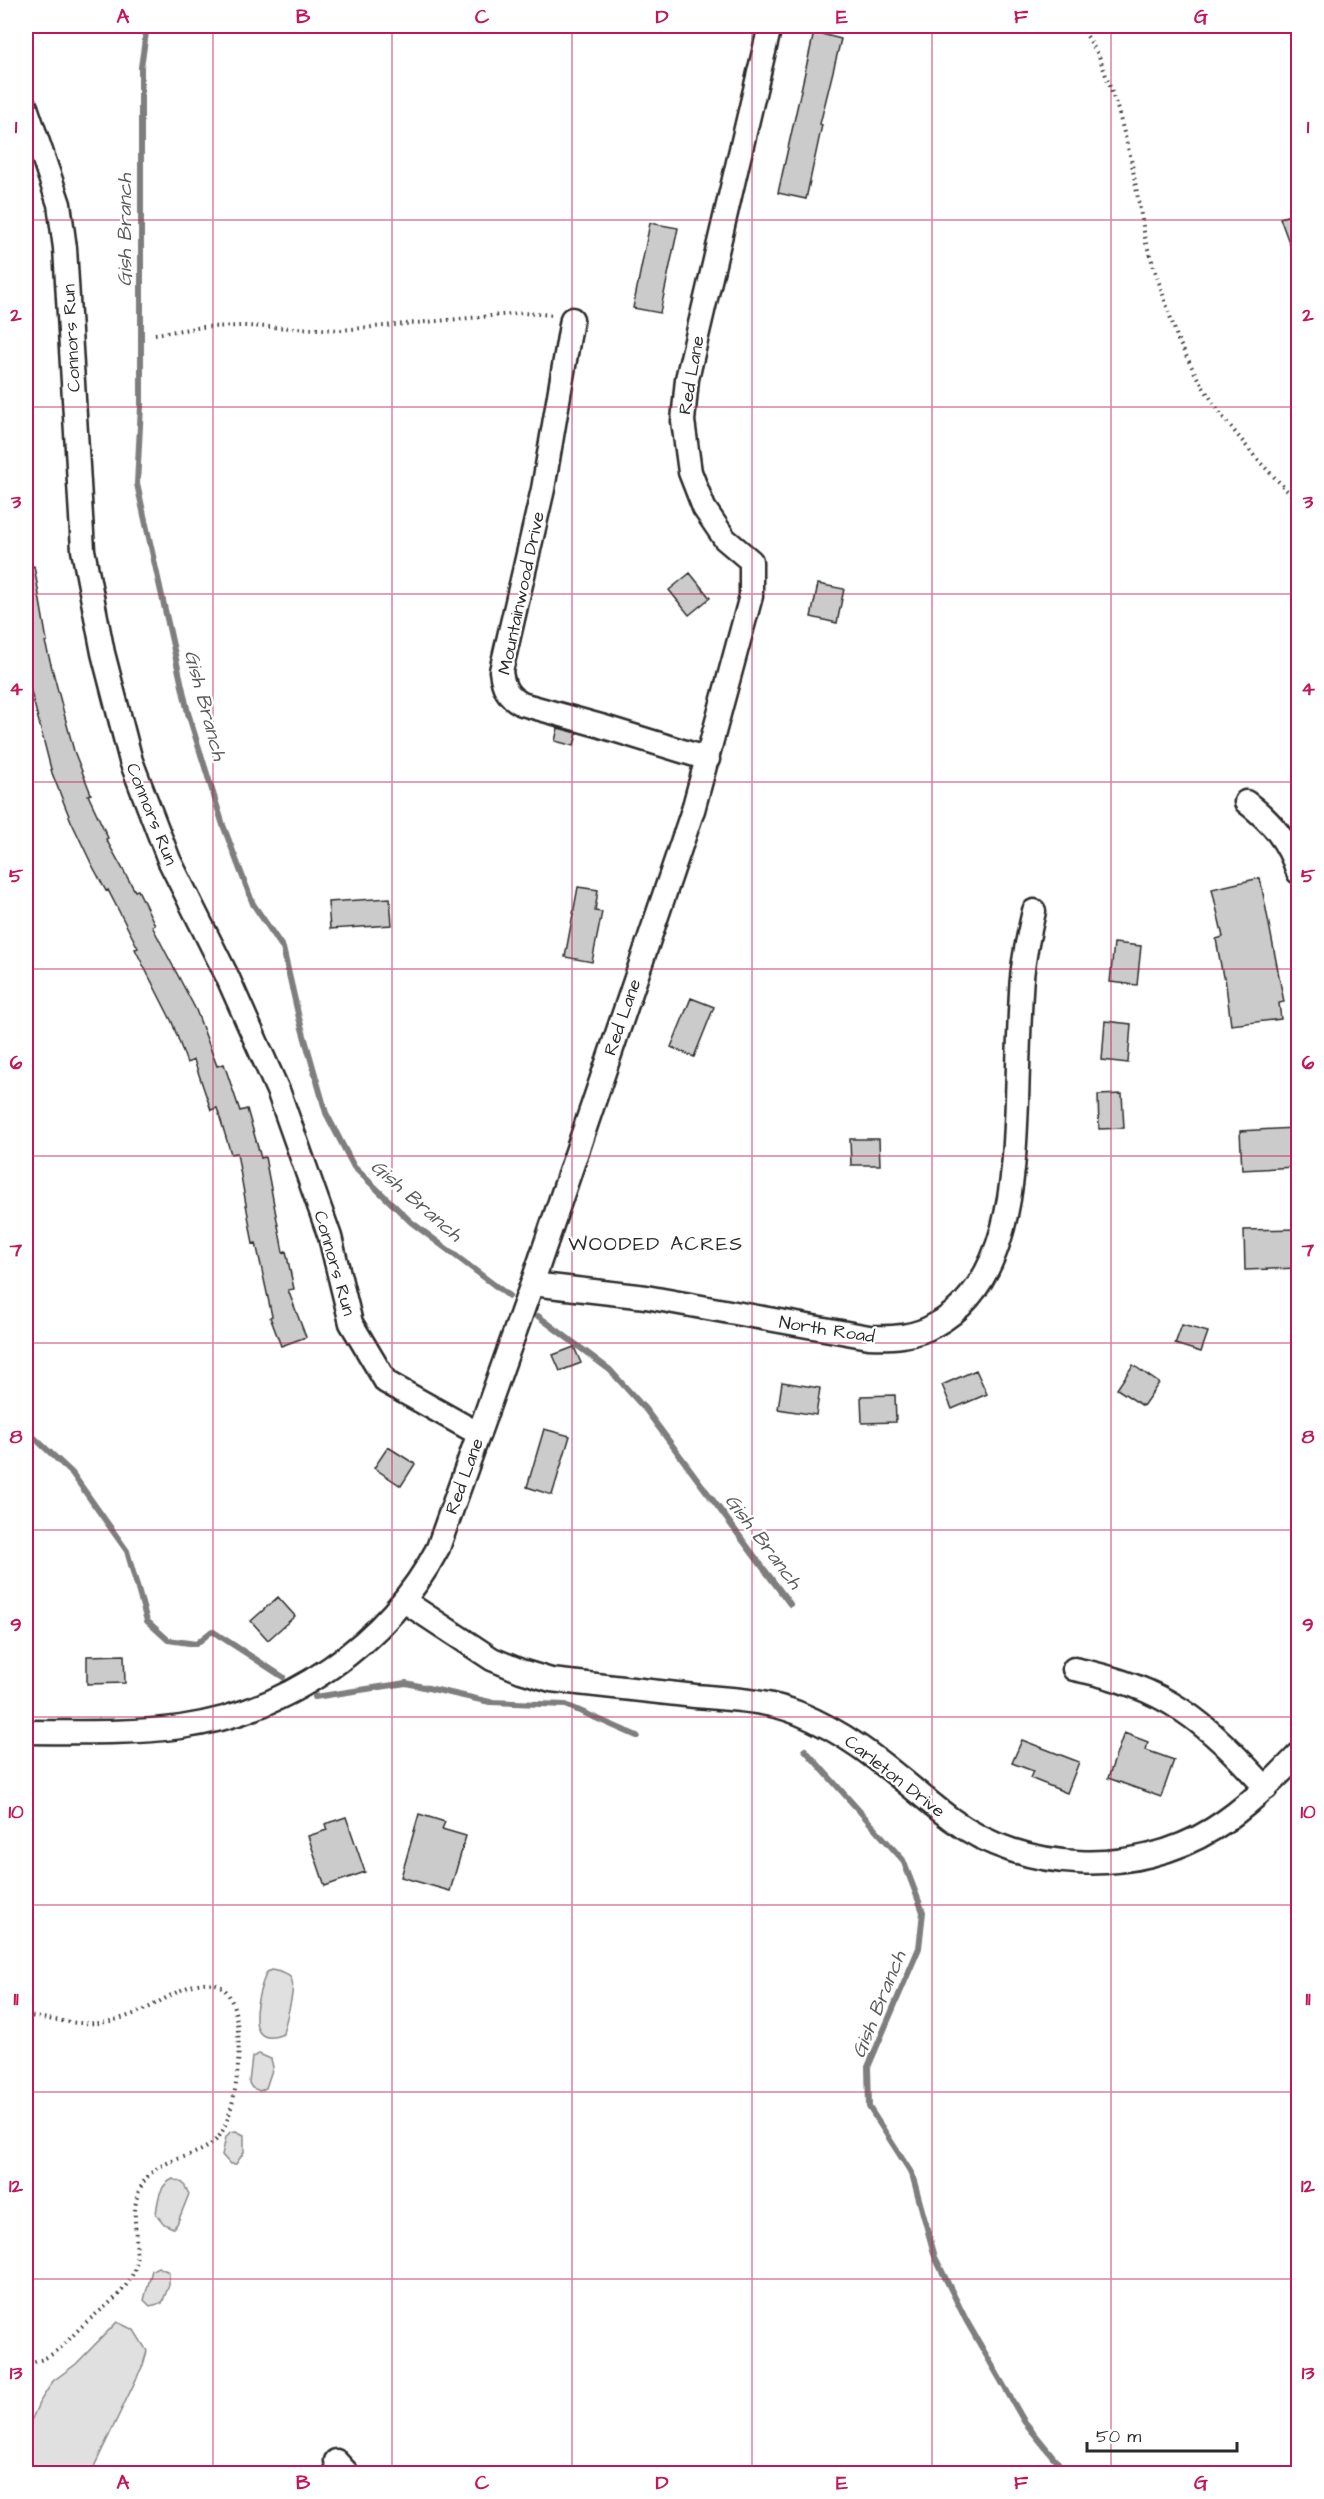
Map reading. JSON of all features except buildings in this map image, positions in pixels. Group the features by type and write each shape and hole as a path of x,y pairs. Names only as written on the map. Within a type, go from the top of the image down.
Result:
{"street":[{"name":"Red Lane","path":"26,1732 131,1731 171,1728 220,1719 251,1710 287,1694 335,1665 366,1640 404,1601 425,1573 438,1548 532,1284 693,810 751,596 751,561 725,539 704,508 690,472 683,421 687,379 770,26"},
{"name":"Connors Run","path":"26,107 60,215 65,248 83,550 103,653 130,761 169,860 227,976 279,1094 330,1237 351,1323 386,1382 479,1434"},
{"name":"Mountainwood Drive","path":"572,319 543,489 501,671 502,683 513,699 522,704 708,759"},
{"path":"1246,802 1265,816 1278,830 1291,850 1299,872"},
{"name":"North Road","path":"532,1284 646,1297 869,1337 893,1338 917,1333 952,1315 962,1306 981,1280 995,1249 1008,1209 1014,1170 1021,988 1034,911"},
{"name":"Carleton Drive","path":"404,1601 492,1659 520,1671 551,1680 760,1703 795,1712 828,1726 859,1744 952,1820 975,1834 999,1845 1058,1861 1091,1863 1124,1860 1159,1852 1210,1830 1236,1814 1299,1755"},
{"path":"1074,1669 1108,1675 1141,1687 1173,1703 1207,1727 1266,1788"}],"path":[{"path":"1081,26 1099,56 1118,110 1131,159 1146,243 1178,340 1198,380 1222,416 1256,458 1299,502"},
{"path":"155,334 202,327 243,326 341,330 524,313 551,314 572,319"},
{"path":"26,2016 98,2023 142,2011 182,1989 212,1983 222,1987 229,1995 238,2026 240,2049 231,2111 217,2139 201,2150 160,2165 139,2191 135,2266 123,2290 62,2347 47,2357 26,2363"}],"shaded area":[{"path":"271,1970 288,1975 293,1988 283,2034 270,2037 262,2034 257,2027 256,2016 263,1981 267,1972"},
{"path":"259,2054 271,2059 273,2067 266,2088 260,2091 252,2088 249,2083 252,2057"},
{"path":"236,2131 244,2135 244,2152 236,2164 230,2164 222,2155 226,2137 230,2132"},
{"path":"173,2179 183,2183 189,2194 177,2224 173,2228 164,2224 156,2214 162,2189"},
{"path":"158,2267 169,2272 169,2285 162,2303 150,2306 144,2300 152,2270"},
{"path":"117,2322 134,2330 147,2351 143,2365 91,2473 26,2473 26,2432 39,2403 53,2381 76,2364"}],"waterway":[{"name":"Gish Branch","path":"147,26 141,67 141,406 137,484 188,713 223,825 253,904 283,948 299,1018 326,1113 354,1167 411,1222 509,1296"},
{"name":"Gish Branch","path":"538,1316 610,1370 646,1410 790,1604"},
{"path":"26,1430 72,1473 127,1551 147,1621 168,1640 196,1644 212,1631 283,1677"},
{"path":"315,1697 406,1683 490,1702 566,1705 637,1736"},
{"name":"Gish Branch","path":"805,1750 903,1860 923,1912 919,1948 868,2067 869,2107 912,2174 935,2257 966,2320 1024,2421 1067,2474"}],"district":[{"name":"WOODED ACRES","path":"656,1243"}]}
